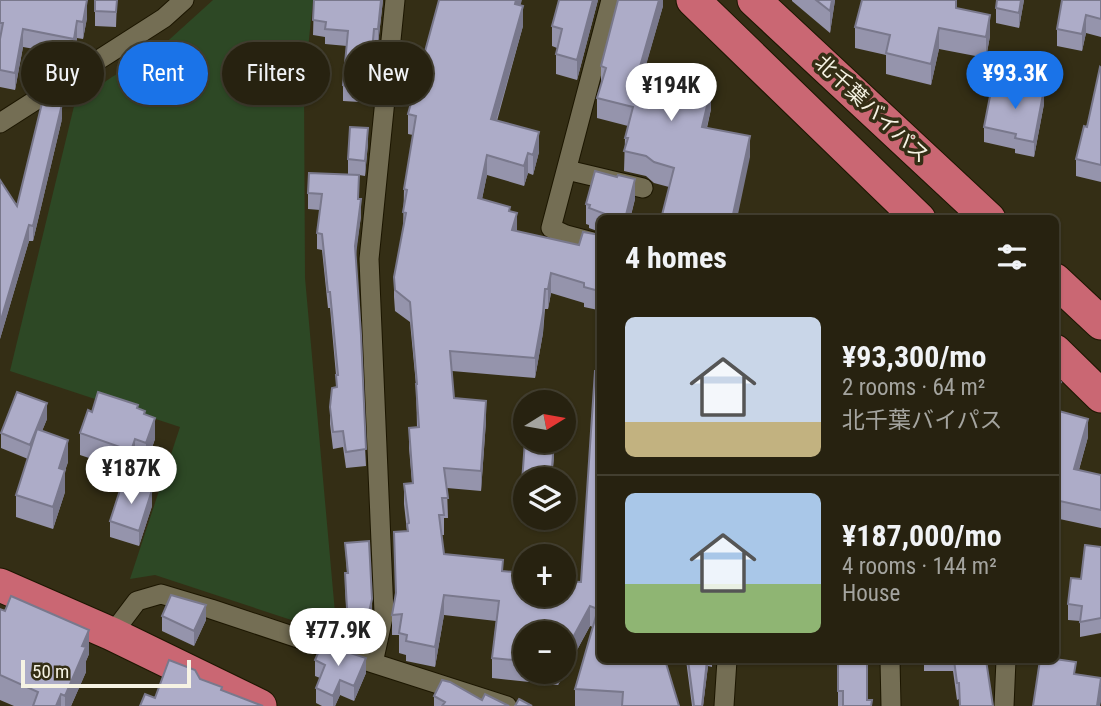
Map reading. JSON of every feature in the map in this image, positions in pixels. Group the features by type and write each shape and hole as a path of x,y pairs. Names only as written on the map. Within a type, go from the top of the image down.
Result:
{"highway":[{"path":"693,0 915,215"},
{"name":"北千葉バイパス","path":"754,0 985,215"},
{"path":"1059,284 1101,323"},
{"path":"1059,355 1101,396"},
{"path":"0,585 112,634 260,706"}],"street":[{"path":"0,122 164,18 184,0"},
{"path":"373,663 384,613 369,259 395,0"},
{"path":"597,243 551,228 611,0"},
{"path":"566,170 643,188"},
{"path":"112,634 136,601 161,594 507,706"},
{"path":"724,706 727,663"},
{"path":"890,663 891,706"},
{"path":"1004,706 1006,663"}],"green space":[{"path":"213,0 313,0 309,42 222,42 222,105 304,105 305,278 337,635 155,575 130,579 180,427 10,371 74,105 104,105 104,82 118,73 118,105 208,105 208,42 167,42"}],"building":[{"path":"0,0 87,0 83,22 77,21 74,39 23,29 15,73 0,70 3,23 0,23"},
{"path":"95,0 117,0 116,12 95,11"},
{"path":"314,0 381,0 378,29 374,29 373,42 347,42 348,31 325,29 326,22 313,20"},
{"path":"439,0 516,0 515,4 523,6 491,119 539,132 533,155 528,153 524,166 487,155 478,198 510,207 509,211 517,213 512,230 579,245 583,232 597,234 597,290 584,287 584,283 551,273 548,289 545,289 535,358 450,351 454,398 486,401 481,471 444,468 448,498 442,498 444,515 439,515 444,554 503,560 502,571 513,572 513,607 576,607 576,582 581,582 597,371 597,609 590,606 576,632 576,621 513,621 513,660 492,658 499,601 444,595 435,647 406,641 407,635 399,633 402,614 392,615 396,593 394,532 408,531 404,484 413,483 409,428 419,427 410,302 395,290 394,277 406,213 403,212 407,190 404,189 416,116 408,114 410,105 433,105 433,42 428,42"},
{"path":"559,0 593,0 577,60 556,54 562,29 552,26"},
{"path":"618,0 659,0 639,70 711,89 702,127 750,136 733,215 662,215 674,168 654,162 646,156 624,151 633,107 597,98 606,68 601,66"},
{"path":"816,0 832,0 830,11"},
{"path":"862,0 956,0 956,8 990,15 986,37 939,28 931,64 886,53 890,35 855,27"},
{"path":"997,0 1021,0 1019,13 996,8"},
{"path":"1062,0 1101,0 1101,19 1086,15 1082,34 1057,29"},
{"path":"1100,67 1101,165 1076,159 1084,126 1087,127"},
{"path":"1026,85 1044,89 1034,142 1015,138 1016,134 984,127 992,86 1024,92"},
{"path":"42,105 62,105 33,226 29,225 0,323 0,180 17,206"},
{"path":"350,127 368,128 365,161 348,159"},
{"path":"595,171 635,179 626,215 608,215 589,208 590,205 586,204"},
{"path":"309,173 359,175 358,199 361,199 355,246 366,449 346,452 343,431 333,432 330,407 332,388 337,387 338,375 322,234 317,233 322,194 308,193"},
{"path":"17,392 47,403 30,445 1,433"},
{"path":"98,392 138,405 137,408 145,411 144,414 155,418 146,443 135,439 131,451 80,433 88,410 92,412"},
{"path":"1059,411 1088,419 1074,469 1101,475 1101,510 1059,501"},
{"path":"37,429 68,440 59,468 65,470 53,507 16,495"},
{"path":"524,453 553,453 552,467 523,467"},
{"path":"123,481 152,490 139,531 110,521"},
{"path":"369,541 372,599 366,625 348,626 345,543"},
{"path":"1085,545 1101,547 1101,618 1080,622 1082,606 1068,604 1071,578 1081,579"},
{"path":"171,595 206,605 194,631 162,616"},
{"path":"11,596 89,630 82,646 86,647 65,696 61,694 56,706 33,706 38,692 0,675 0,609 5,611"},
{"path":"597,612 597,663 666,663 679,706 622,706 623,692 575,689"},
{"path":"322,644 366,658 354,686 340,680 333,696 316,688 325,665 315,660"},
{"path":"169,660 195,670 200,679 222,687 221,690 263,706 140,706 145,694 155,698"},
{"path":"1059,660 1076,662 1074,674 1101,678 1097,706 1033,706 1040,663 1059,663"},
{"path":"688,663 707,663 702,706 694,706"},
{"path":"838,663 867,663 867,700 872,700 871,706 843,706 843,691 838,691"},
{"path":"954,663 986,663 993,706 960,706"},
{"path":"442,680 482,700 485,694 509,706 442,706 445,702 434,696"},
{"path":"519,699 532,706 515,706"}]}
